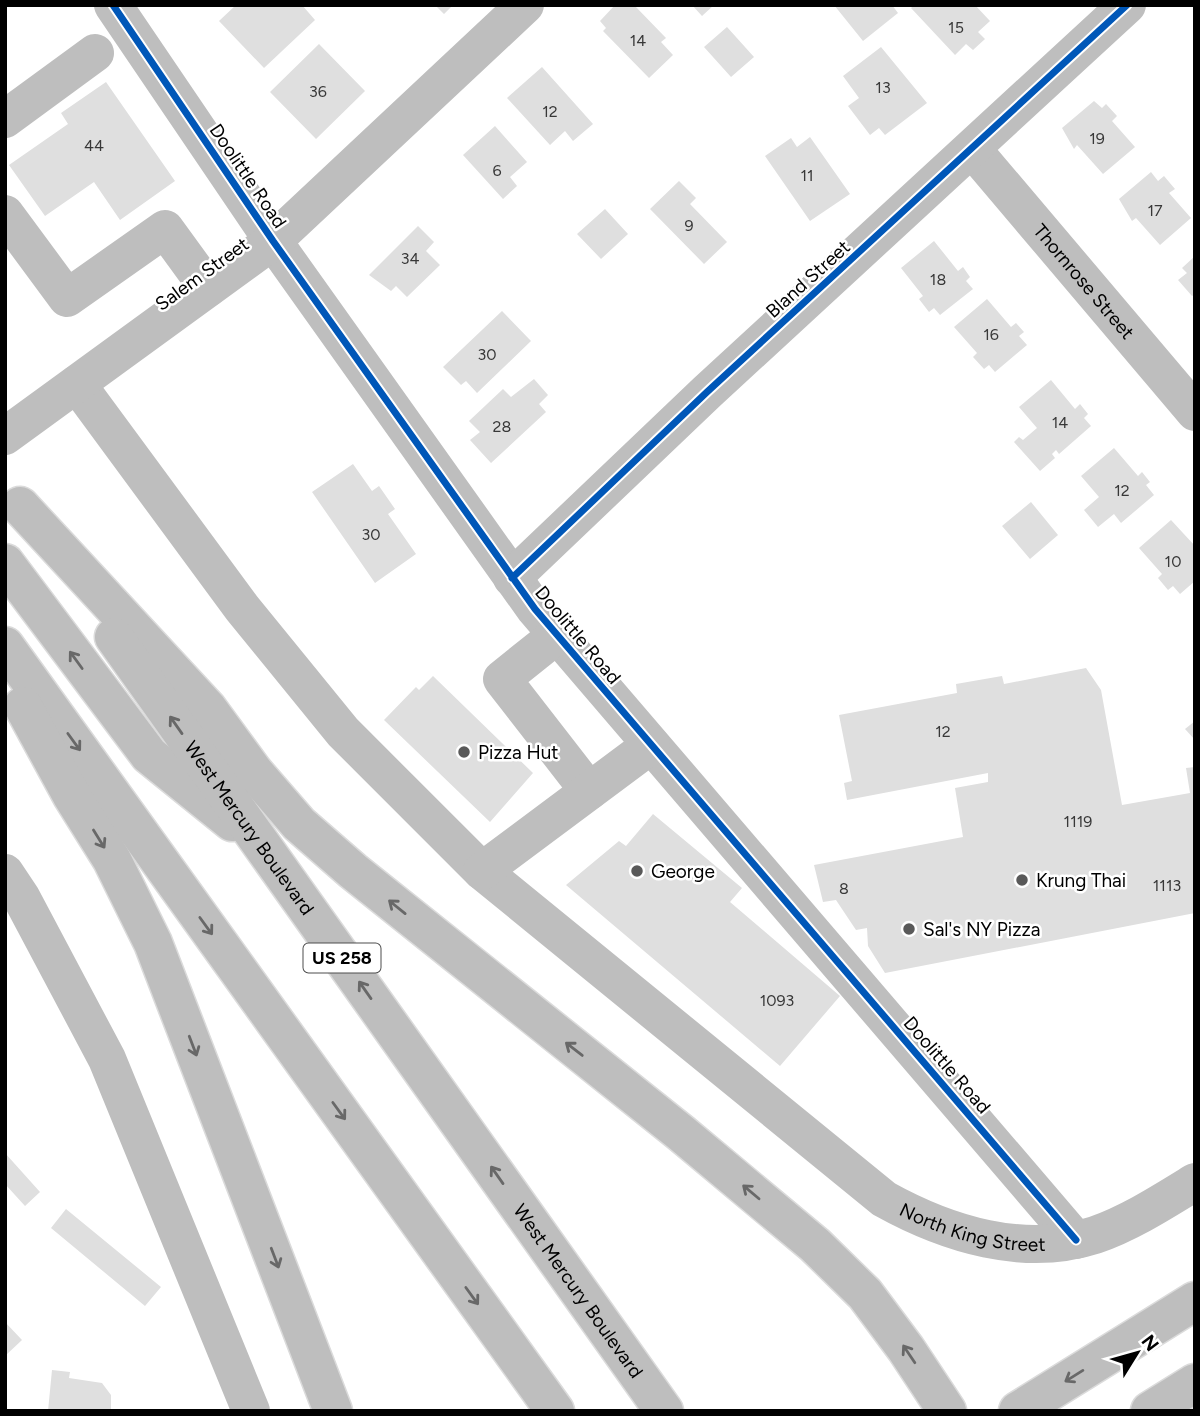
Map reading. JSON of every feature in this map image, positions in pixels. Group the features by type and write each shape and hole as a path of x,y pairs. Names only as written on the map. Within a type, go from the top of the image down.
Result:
{"main road":[{"name":"Doolittle Road","path":"113,5 274,241 512,578 557,635 1076,1240"},
{"name":"Salem Street","path":"5,436 274,241 525,5"},
{"name":"Bland Street","path":"512,578 707,392 973,150 1127,5"},
{"path":"5,119 95,53"},
{"name":"Thornrose Street","path":"973,150 1195,412"},
{"path":"5,214 67,298 165,229 208,288"},
{"path":"77,384 282,660 343,732 482,871 651,745"},
{"path":"13,495 208,709 254,772 299,824 815,1245 865,1294 947,1411"},
{"name":"West Mercury Boulevard","path":"13,495 664,1411"},
{"path":"5,563 149,755 262,845"},
{"path":"557,635 502,679 589,792"},
{"path":"5,646 555,1411"},
{"path":"5,673 72,796 112,860 153,943 333,1411"},
{"name":"North King Street","path":"482,871 803,1135 884,1199 923,1221 963,1234 1002,1241 1076,1240 1123,1223 1195,1182"},
{"path":"5,873 21,897 107,1059 251,1411"},
{"path":"1018,1411 1195,1301"},
{"path":"1150,1411 1195,1383"}],"building":[{"path":"236,5 302,5 315,20 264,68 219,21"},
{"path":"435,5 453,5 444,14"},
{"path":"615,5 634,5 666,38 661,42 673,55 649,78 603,31 606,28 600,21"},
{"path":"692,5 714,5 702,16"},
{"path":"834,5 892,5 898,13 863,41"},
{"path":"914,5 975,5 990,21 978,32 985,39 973,50 966,44 955,55 911,8"},
{"path":"727,27 754,57 731,77 704,47"},
{"path":"319,44 365,91 316,139 270,92"},
{"path":"881,47 927,103 885,135 879,128 870,135 848,106 859,98 843,76"},
{"path":"542,67 593,124 573,141 565,131 550,145 507,98"},
{"path":"106,82 175,181 120,220 94,182 45,216 9,165 68,124 61,113"},
{"path":"1094,101 1102,108 1106,104 1117,116 1112,121 1135,147 1103,174 1077,145 1074,149 1062,128"},
{"path":"495,126 527,162 510,177 517,186 503,199 463,155"},
{"path":"810,137 850,194 810,221 765,156 791,138 797,147"},
{"path":"1151,172 1158,181 1164,176 1175,189 1169,193 1191,218 1160,245 1136,218 1132,221 1119,199"},
{"path":"679,181 696,198 690,204 727,242 704,264 650,209"},
{"path":"605,209 628,234 601,259 577,234"},
{"path":"418,226 434,242 426,251 440,265 407,297 396,286 391,291 369,275"},
{"path":"934,241 958,271 963,267 970,277 966,281 973,289 940,315 934,308 929,312 919,299 923,296 901,268"},
{"path":"1195,256 1195,294 1192,296 1178,280 1187,273 1182,268"},
{"path":"987,299 1011,327 1016,323 1024,332 1019,336 1027,345 995,372 989,365 984,369 973,357 977,353 954,327"},
{"path":"502,311 531,341 477,393 466,381 461,385 443,367"},
{"path":"534,379 548,395 539,404 546,412 491,463 470,440 480,432 469,421 503,389 511,397"},
{"path":"1051,380 1075,409 1080,404 1088,414 1084,418 1091,426 1059,454 1056,450 1052,454 1055,458 1040,471 1014,442 1019,437 1023,440 1037,428 1019,407"},
{"path":"1114,448 1138,476 1142,472 1150,482 1146,485 1154,495 1121,523 1114,514 1098,527 1084,510 1099,497 1081,476"},
{"path":"353,464 372,491 379,486 395,509 388,514 416,554 375,583 312,492"},
{"path":"1031,502 1058,535 1030,559 1002,526"},
{"path":"1171,520 1195,546 1195,581 1180,594 1173,586 1168,590 1158,578 1162,574 1139,548"},
{"path":"1086,668 1101,690 1122,805 1190,793 1186,768 1195,767 1195,913 885,973 868,946 867,928 856,930 836,900 823,902 814,865 963,837 955,788 988,782 988,773 847,800 844,783 852,781 839,715 957,693 956,684 1002,676 1004,684"},
{"name":"Pizza Hut","path":"433,676 533,773 490,822 384,720 416,687 419,690"},
{"path":"1195,721 1195,740 1185,729"},
{"path":"653,814 742,888 730,902 840,996 780,1066 566,885 619,841 626,846"},
{"path":"5,1153 40,1192 25,1206 5,1184"},
{"path":"66,1209 161,1287 145,1306 51,1228"},
{"path":"5,1322 22,1340 5,1356"},
{"path":"52,1370 70,1372 69,1378 102,1383 111,1395 111,1411 48,1411"}],"cycle path":[{"path":"113,5 273,241 535,609 1076,1240"},
{"path":"512,578 707,392 1127,5"}],"place":[{"name":"Pizza Hut","path":"464,752"},
{"name":"George","path":"637,871"},
{"name":"Krung Thai","path":"1022,880"},
{"name":"Sal's NY Pizza","path":"909,929"}]}
